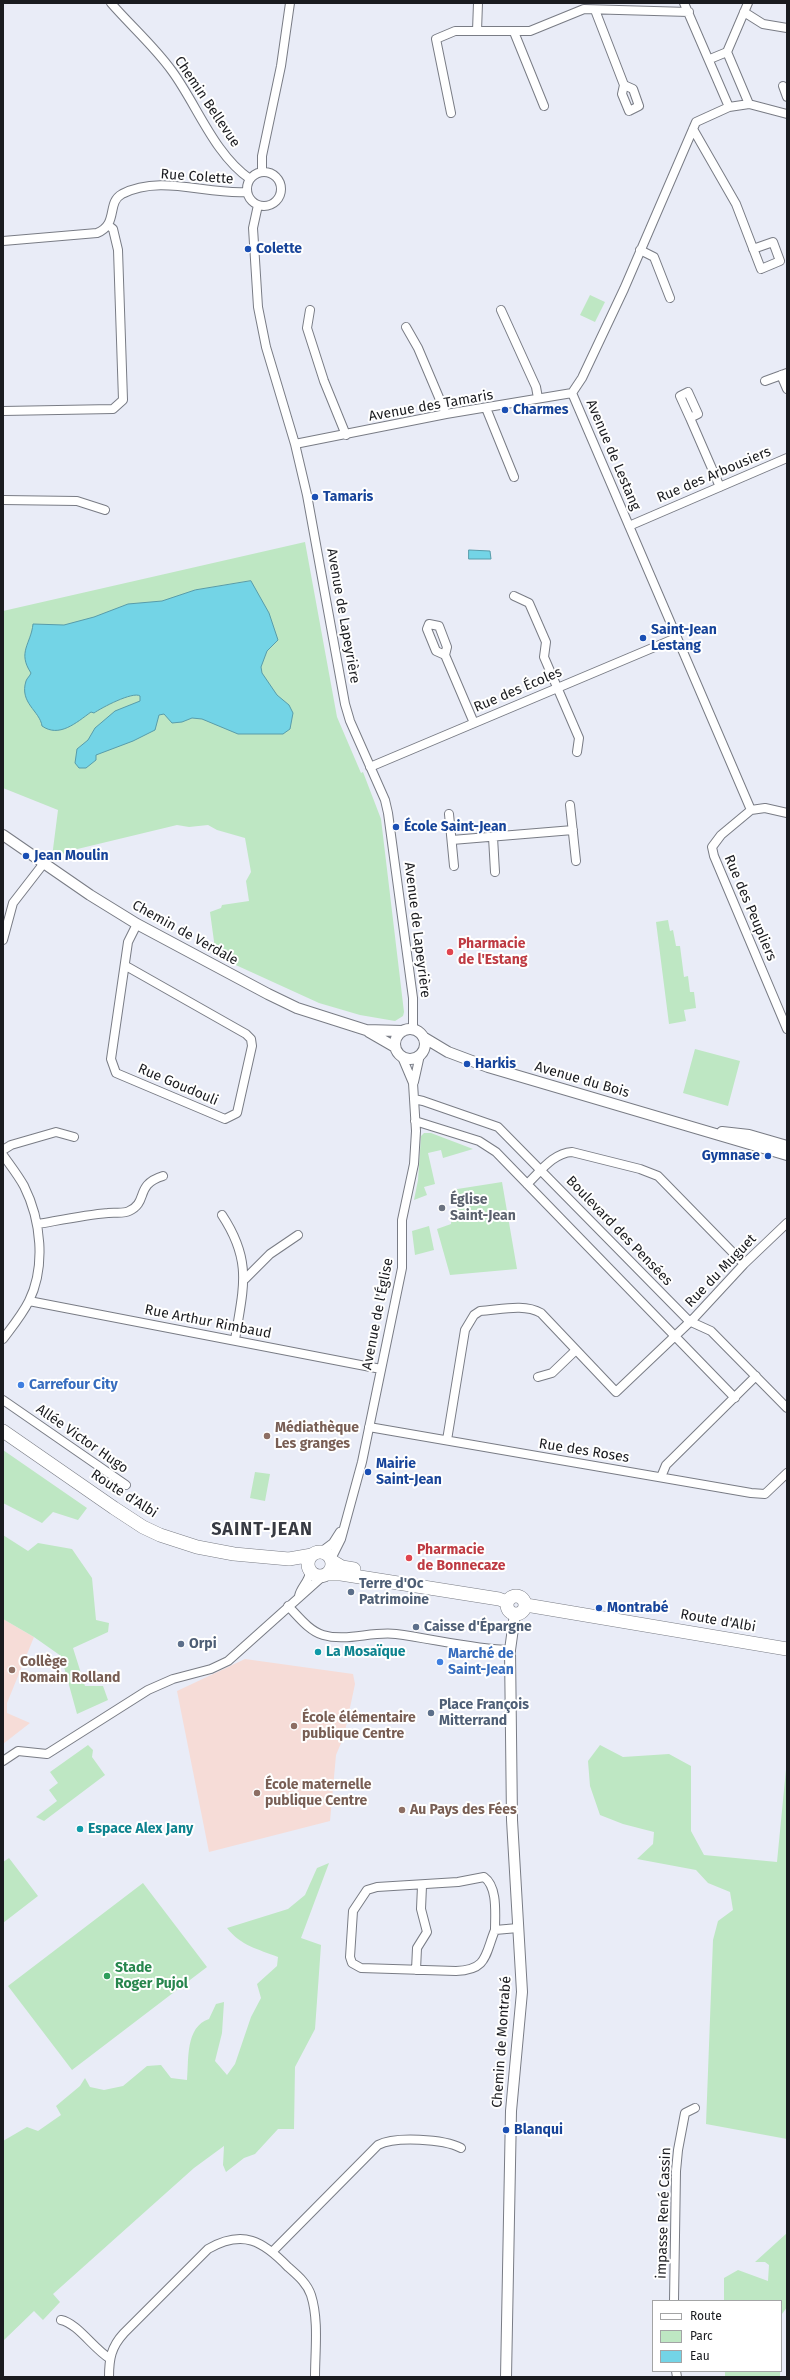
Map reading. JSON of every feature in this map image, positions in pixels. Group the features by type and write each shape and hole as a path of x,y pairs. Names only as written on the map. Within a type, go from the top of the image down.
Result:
{"main road":[{"name":"Route d'Albi","path":"3,1431 143,1527 197,1547 289,1559 324,1557"},
{"name":"Route d'Albi","path":"242,1554 310,1571 315,1575 325,1575"},
{"path":"324,1557 331,1570 325,1575"},
{"path":"310,1571 308,1562 324,1557 342,1567 444,1590 507,1602"},
{"path":"325,1575 341,1574 444,1590"},
{"path":"516,1595 524,1599 526,1605 524,1611 515,1614 510,1611 507,1602 511,1597 516,1595"},
{"name":"Route d'Albi","path":"526,1605 787,1649"}],"street":[{"name":"Chemin Bellevue","path":"111,3 172,70 216,140 239,170 250,179"},
{"path":"262,172 262,156 281,66 290,3"},
{"path":"477,31 478,3"},
{"path":"684,3 710,59 729,107"},
{"path":"710,59 727,52 748,3"},
{"path":"451,113 436,39 455,31 530,31 584,9 689,12"},
{"path":"595,10 624,85"},
{"path":"744,12 763,24 787,28"},
{"path":"514,32 544,106"},
{"path":"727,52 749,104 787,114"},
{"path":"783,86 787,97"},
{"name":"Avenue de Lestang","path":"749,104 729,107 696,122 582,378 572,393 751,810"},
{"path":"693,129 736,204 753,249"},
{"path":"262,172 268,173 276,178 281,192 272,204 258,205 251,200 247,192 250,179 262,172"},
{"name":"Rue Colette","path":"108,225 115,201 128,191 169,186 247,192"},
{"name":"Avenue de Lapeyrière","path":"258,205 253,228 258,307 266,346 295,444 318,552 345,704 350,721 385,800 388,813 413,998 408,1030"},
{"path":"3,241 97,233 108,225 113,229 118,250 122,400 113,409 3,411"},
{"path":"640,250 654,257 670,298"},
{"path":"310,310 307,328 324,381 346,435"},
{"path":"501,310 536,387 538,398"},
{"path":"406,327 418,348 446,414"},
{"path":"765,381 784,374 787,389"},
{"name":"Avenue des Tamaris","path":"295,444 446,414 572,393"},
{"path":"486,408 514,477"},
{"path":"690,418 720,487"},
{"name":"Rue des Arbousiers","path":"629,526 787,458"},
{"path":"3,500 77,501 105,510"},
{"path":"514,596 529,603 546,642 544,657 579,738 577,752"},
{"name":"Rue des Écoles","path":"370,767 676,638"},
{"path":"445,655 474,723"},
{"path":"570,805 576,861"},
{"path":"751,810 765,808 787,813"},
{"name":"Rue des Peupliers","path":"751,810 721,835 712,847 714,856 787,1029"},
{"path":"449,814 454,866"},
{"path":"452,840 573,830"},
{"name":"Chemin de Verdale","path":"3,835 76,887 137,924 297,1008 366,1030 395,1047"},
{"path":"494,837 495,872"},
{"path":"3,940 13,903 44,863"},
{"name":"Rue Goudouli","path":"126,966 246,1034 251,1039 252,1046 237,1113 225,1119 116,1073 111,1059 126,966 128,942 137,924"},
{"name":"Chemin de Verdale","path":"366,1030 408,1030"},
{"path":"408,1030 423,1037 425,1046 421,1055 408,1059 402,1057 395,1047 396,1039 408,1030"},
{"name":"Avenue du Bois","path":"423,1037 448,1052 519,1076 710,1131 732,1140 787,1155"},
{"name":"Avenue du Bois","path":"421,1055 448,1052"},
{"name":"Avenue de l'Église","path":"324,1557 341,1539 362,1462 402,1268 402,1220 414,1164 415,1121 413,1083 421,1055"},
{"name":"Avenue de l'Église","path":"402,1057 413,1083"},
{"name":"Boulevard des Pensées","path":"414,1100 430,1103 498,1128 689,1321 711,1331 787,1408"},
{"path":"415,1121 484,1144 496,1152 735,1398"},
{"name":"Avenue du Bois","path":"710,1131 749,1135 787,1146"},
{"path":"3,1150 12,1145 56,1132 74,1137"},
{"path":"527,1184 556,1156 572,1152 652,1173 667,1184 744,1264"},
{"path":"3,1155 24,1186 38,1224 38,1261 36,1280 29,1301 3,1339"},
{"path":"38,1224 109,1212 128,1212 138,1205 145,1186 152,1180 163,1176"},
{"path":"222,1216 234,1236 245,1279 235,1340"},
{"name":"Rue du Muguet","path":"576,1350 616,1392 787,1223"},
{"path":"245,1279 270,1254 298,1235"},
{"name":"Rue Arthur Rimbaud","path":"29,1301 381,1368"},
{"path":"447,1440 466,1330 474,1315 480,1311 525,1307 534,1309 576,1350 552,1373 538,1377"},
{"path":"661,1477 666,1465 756,1376"},
{"name":"Allée Victor Hugo","path":"3,1400 126,1486"},
{"name":"Rue des Roses","path":"369,1427 760,1494 765,1494 787,1472"},
{"name":"Avenue de l'Église","path":"324,1557 345,1523"},
{"path":"299,1596 300,1591 308,1583 310,1571"},
{"path":"3,1761 18,1751 47,1754 148,1690 173,1680 211,1669 228,1661 299,1596 304,1595 325,1575"},
{"path":"288,1606 310,1628 323,1635 354,1638 395,1634 436,1642 510,1650"},
{"name":"Chemin de Montrabé","path":"506,2377 511,2111 522,1992 512,1836 510,1650 515,1614"},
{"path":"484,1877 489,1882 493,1891 494,1930 489,1952 483,1961 475,1968 460,1971 358,1967 351,1960 350,1947 353,1911 367,1890 377,1887 422,1886 484,1877"},
{"path":"416,1970 417,1948 427,1932 421,1909 422,1886"},
{"path":"494,1930 518,1928"},
{"name":"impasse René Cassin","path":"674,2300 678,2150 685,2113 695,2108"},
{"path":"273,2252 378,2145 391,2141 439,2141 461,2148"},
{"path":"109,2377 109,2358 114,2346 124,2333 208,2249 226,2240 240,2239 255,2241 273,2252 304,2283 311,2295 315,2322 315,2377"},
{"path":"61,2320 73,2326 91,2344 109,2358"}],"shaded area":[{"name":"Collège Romain Rolland","path":"3,1619 34,1637 7,1703 7,1713 30,1723 3,1744"},
{"path":"245,1659 353,1674 355,1684 344,1736 336,1755 330,1821 209,1852 177,1691"}],"green space":[{"path":"590,295 605,302 595,322 580,315"},
{"path":"305,542 337,717 361,773 363,772 381,819 404,1012 403,1016 395,1021 360,1015 319,1003 216,956 210,912 221,908 222,905 249,901 246,881 251,872 245,838 217,830 208,825 189,827 177,825 65,852 57,860 52,857 58,810 3,788 3,611"},
{"path":"668,920 670,931 673,930 676,946 680,946 684,977 688,976 690,992 694,992 696,1008 684,1010 686,1021 669,1024 656,922"},
{"path":"695,1049 740,1061 728,1106 683,1093"},
{"path":"424,1133 431,1133 473,1149 443,1158 441,1150 428,1153 435,1184 424,1187 427,1195 414,1200 418,1180 421,1136"},
{"path":"502,1182 517,1269 450,1275 437,1229 451,1224 452,1213 458,1210 451,1190"},
{"path":"429,1226 434,1250 415,1255 412,1231"},
{"path":"3,1450 87,1508 78,1520 53,1512 42,1523 3,1503"},
{"path":"255,1472 270,1474 265,1501 250,1498"},
{"path":"3,1535 28,1551 38,1543 72,1549 92,1578 96,1620 109,1623 108,1632 73,1648 85,1686 103,1686 108,1700 77,1714 61,1656 34,1637 3,1619"},
{"path":"88,1745 93,1750 92,1757 105,1775 44,1821 36,1817 57,1801 49,1790 58,1783 50,1772"},
{"path":"600,1745 623,1757 669,1754 691,1766 691,1831 704,1855 777,1862 787,1759 787,2139 706,2124 713,1940 718,1921 733,1910 730,1892 708,1883 696,1870 637,1859 653,1844 654,1832 623,1824 600,1815 590,1786 588,1761"},
{"path":"9,1858 38,1896 3,1923 3,1862"},
{"path":"329,1863 301,1938 321,1945 315,2029 295,2067 294,2129 278,2129 255,2154 244,2158 226,2172 223,2165 224,2146 194,2168 53,2294 60,2302 43,2320 34,2311 3,2341 3,2141 27,2127 38,2131 61,2115 56,2106 80,2086 85,2078 90,2087 104,2090 123,2086 147,2066 161,2065 171,2078 187,2080 192,2037 201,2023 209,2019 216,2004 224,2002 222,2033 215,2061 227,2075 235,2064 251,2017 261,1998 257,1984 277,1966 278,1957 244,1943 227,1928 288,1909 305,1895 317,1868"},
{"name":"Stade Roger Pujol","path":"143,1883 207,1967 72,2070 8,1986"},
{"path":"787,2233 787,2307 782,2314 782,2300 724,2300 724,2278 738,2270 768,2281 769,2265 765,2262 755,2262"},
{"path":"725,2372 780,2372 780,2377 725,2377"}],"water":[{"path":"469,550 490,551 491,559 469,559"},
{"path":"251,581 269,613 278,640 267,651 261,667 262,673 277,695 289,705 293,713 290,729 283,734 238,734 202,719 192,718 182,722 172,723 164,714 159,715 155,730 133,741 96,755 96,760 86,768 79,768 75,763 77,749 88,740 95,728 115,711 140,701 140,696 136,695 124,698 94,713 91,712 67,728 61,730 48,729 42,726 38,716 27,701 25,695 26,681 31,673 27,666 25,654 33,624 64,625 94,617 128,604 162,601 195,590"}],"place":[{"name":"Colette","path":"248,249"},
{"name":"Charmes","path":"505,410"},
{"name":"Tamaris","path":"315,497"},
{"name":"Saint-Jean Lestang","path":"643,638"},
{"name":"École Saint-Jean","path":"396,827"},
{"name":"Jean Moulin","path":"26,856"},
{"name":"Pharmacie de l'Estang","path":"450,952"},
{"name":"Harkis","path":"467,1064"},
{"name":"Gymnase","path":"768,1156"},
{"name":"Église Saint-Jean","path":"442,1208"},
{"name":"Carrefour City","path":"21,1385"},
{"name":"Médiathèque Les granges","path":"267,1436"},
{"name":"Mairie Saint-Jean","path":"368,1472"},
{"name":"Pharmacie de Bonnecaze","path":"409,1558"},
{"name":"Terre d'Oc Patrimoine","path":"351,1592"},
{"name":"Montrabé","path":"599,1608"},
{"name":"Caisse d'Épargne","path":"416,1627"},
{"name":"Orpi","path":"181,1644"},
{"name":"La Mosaïque","path":"318,1652"},
{"name":"Marché de Saint-Jean","path":"440,1662"},
{"name":"Collège Romain Rolland","path":"12,1670"},
{"name":"Place François Mitterrand","path":"431,1713"},
{"name":"École élémentaire publique Centre","path":"294,1726"},
{"name":"École maternelle publique Centre","path":"257,1793"},
{"name":"Au Pays des Fées","path":"402,1810"},
{"name":"Espace Alex Jany","path":"80,1829"},
{"name":"Stade Roger Pujol","path":"107,1976"},
{"name":"Blanqui","path":"506,2130"}],"district":[{"name":"SAINT-JEAN","path":"262,1530"}]}
